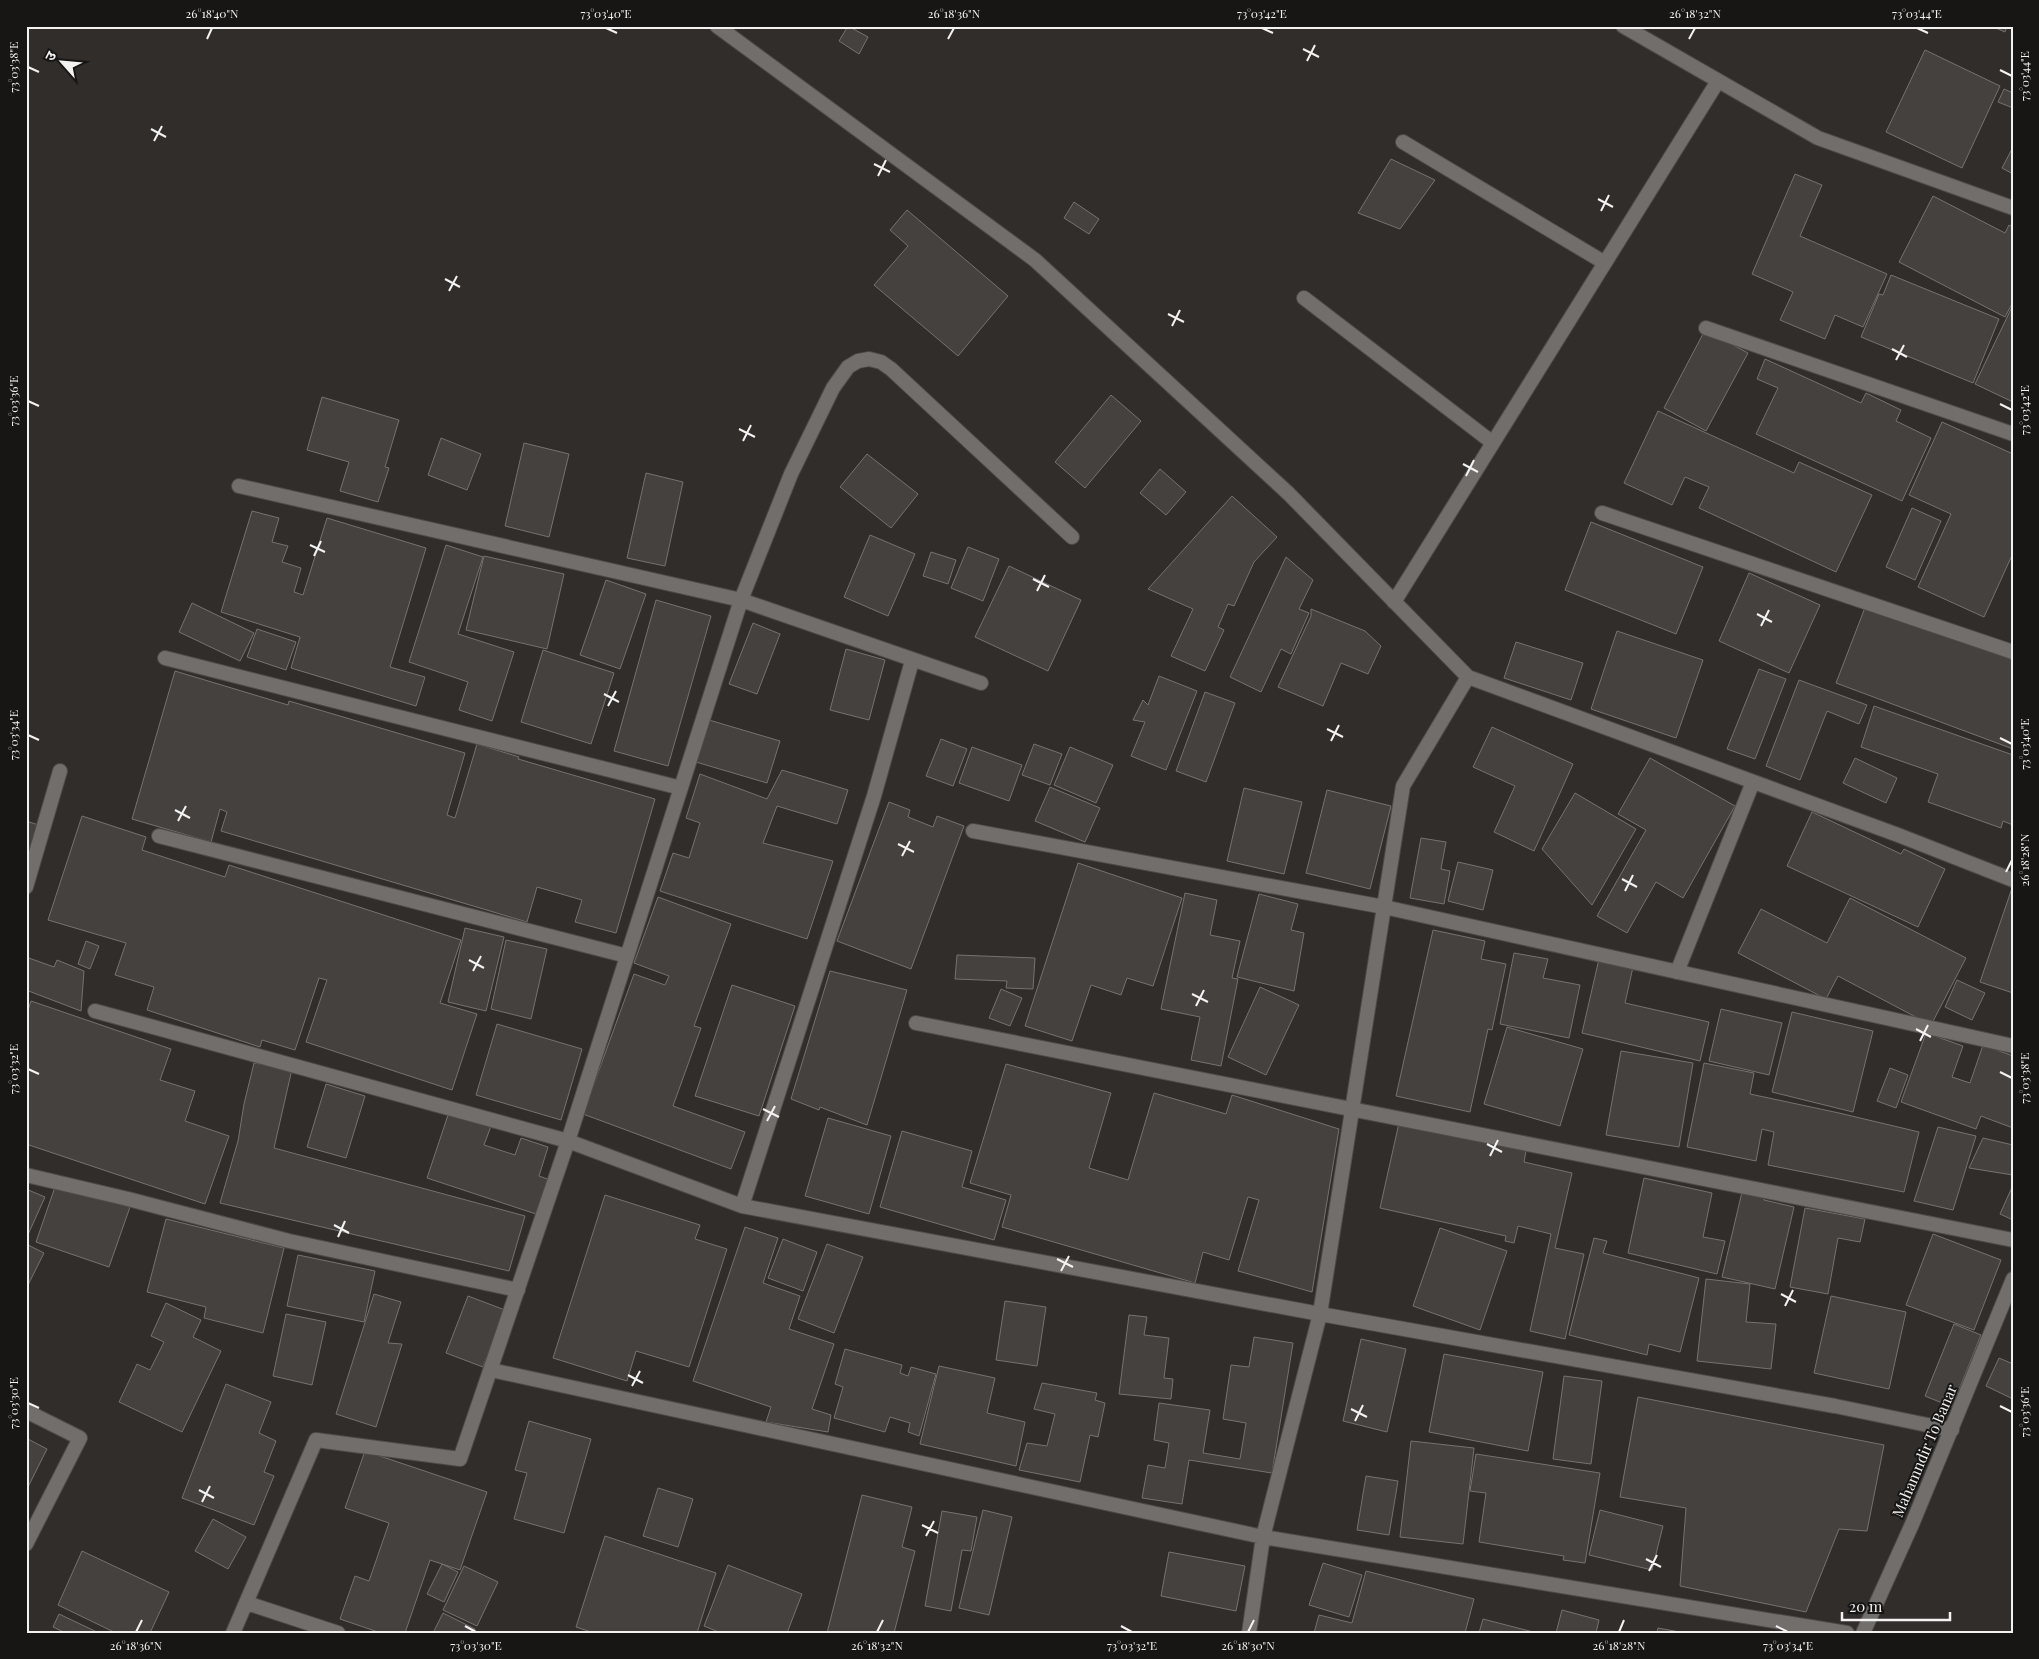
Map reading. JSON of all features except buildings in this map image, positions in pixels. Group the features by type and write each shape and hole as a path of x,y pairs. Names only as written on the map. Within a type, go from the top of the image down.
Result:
{"street":[{"path":"717,26 1035,260 1289,494 1468,677 1898,835 2013,880"},
{"path":"1623,26 1818,138 2013,208"},
{"path":"1394,602 1718,80"},
{"path":"1403,142 1605,263"},
{"path":"1304,298 1493,443"},
{"path":"1706,328 2013,434"},
{"path":"233,1633 316,1440 460,1459 568,1141 741,600 791,474 834,388 848,367 858,361 869,359 881,362 891,369 1072,537"},
{"path":"239,486 741,600 912,661 981,683"},
{"path":"1602,513 2013,652"},
{"path":"165,658 681,788"},
{"path":"742,1206 874,796 912,661"},
{"path":"1249,1633 1263,1537 1320,1314 1404,786 1468,677"},
{"path":"26,887 60,771"},
{"path":"1677,972 1752,782"},
{"path":"973,831 1384,907 2013,1046"},
{"path":"159,836 627,956"},
{"path":"95,1011 568,1141 742,1206 1320,1314 1835,1406 1952,1430"},
{"path":"916,1023 2013,1240"},
{"path":"26,1175 128,1199 289,1241 518,1290"},
{"name":"Mahamndir To Banar","path":"1862,1633 1913,1522 2013,1279"},
{"path":"491,1370 1263,1537 1847,1633"},
{"path":"26,1411 80,1438 26,1544"},
{"path":"247,1603 338,1633"}]}
